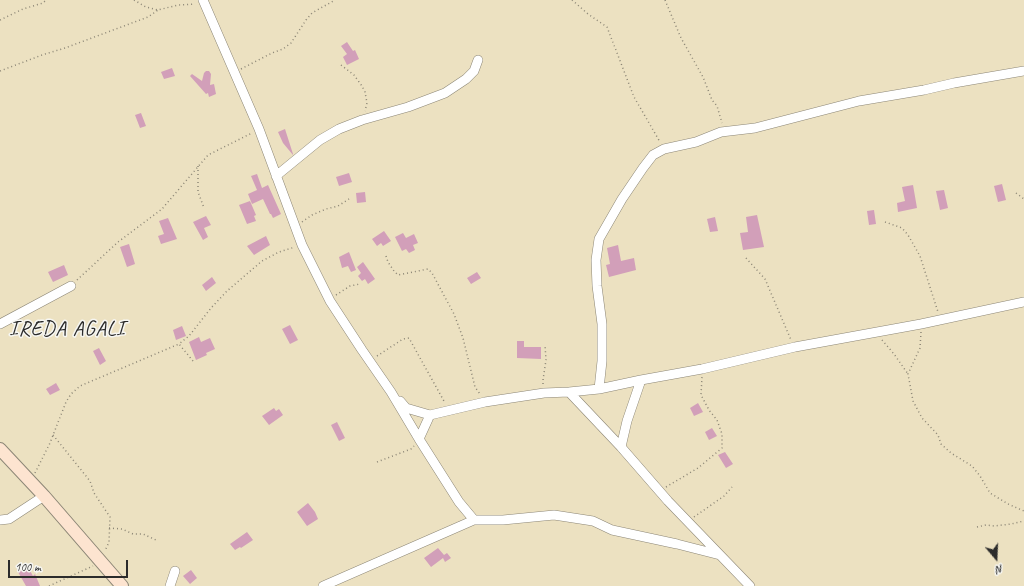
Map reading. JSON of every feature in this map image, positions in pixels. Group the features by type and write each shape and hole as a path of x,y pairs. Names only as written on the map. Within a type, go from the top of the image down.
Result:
{"street":[{"path":"204,2 259,129 302,245 330,301 391,392 419,440 459,502 474,520"},
{"path":"276,176 320,140 339,129 362,120 408,107 445,92 466,79 474,71 478,60"},
{"path":"599,389 602,361 602,324 597,286 596,260 599,239 622,198 653,155 664,149 696,142 721,132 755,128 859,101 1024,71"},
{"path":"0,324 70,286"},
{"path":"391,392 406,408 430,415 485,402 544,393 599,389 641,380 702,370 794,347 921,324 1024,302"},
{"path":"620,447 627,420 641,380"},
{"path":"569,392 687,521 750,586"},
{"path":"419,440 430,415"},
{"path":"0,449 44,496 122,586"},
{"path":"0,526 5,520 44,496"},
{"path":"322,586 474,520 503,520 554,515 593,521 612,530 720,555"},
{"path":"170,586 175,571"}],"path":[{"path":"0,20 23,9 43,3 46,0"},
{"path":"134,0 146,7 158,10"},
{"path":"234,72 283,49 291,43 312,13 335,0"},
{"path":"572,0 588,14 607,26 634,97 664,149"},
{"path":"665,0 681,38 703,77 712,100 717,106 723,126 721,132"},
{"path":"0,71 148,17 158,10 178,5 204,2"},
{"path":"341,65 354,75 365,92 367,103 362,120"},
{"path":"70,286 118,242 162,209 180,190 208,155 259,129"},
{"path":"198,166 198,188 204,208"},
{"path":"1016,193 1024,199"},
{"path":"295,227 312,215 338,206 349,199"},
{"path":"885,222 902,228 908,234 920,256 940,319"},
{"path":"31,482 53,435 66,402 80,386 179,344 189,336 211,308 227,291 262,261 279,252 302,245"},
{"path":"386,256 388,262 398,275 428,268 432,273 454,314 463,338 475,387 485,402"},
{"path":"746,258 766,279 794,347"},
{"path":"330,301 350,286 360,284"},
{"path":"908,374 920,348 921,324"},
{"path":"877,332 908,374 913,401 922,418 938,435 941,444 951,453 972,466 990,493 1024,512"},
{"path":"370,360 403,339 409,338 449,410"},
{"path":"179,344 193,361"},
{"path":"544,393 542,380 546,360 545,345"},
{"path":"660,492 676,480 698,468 722,448 722,434 717,420 709,410 701,394 702,370"},
{"path":"49,586 88,569 99,561 104,555 108,542 110,516 94,493 90,481 53,435"},
{"path":"377,462 411,449 419,440"},
{"path":"687,521 724,496 732,487"},
{"path":"977,527 986,525 999,526 1024,522"},
{"path":"109,528 122,529 133,534 143,534 156,540"}],"building":[{"path":"347,42 353,51 355,50 359,59 347,65 343,57 347,54 341,46"},
{"path":"172,68 175,76 164,79 161,72"},
{"path":"206,71 209,71 211,74 210,85 214,84 216,94 209,97 208,93 206,94 190,76 192,74 202,81"},
{"path":"141,113 146,126 140,128 135,115"},
{"path":"285,129 293,155 283,143 278,132"},
{"path":"349,173 352,182 339,186 336,177"},
{"path":"257,174 262,188 268,185 281,214 273,218 263,199 252,204 248,194 257,190 251,176"},
{"path":"1002,184 1006,200 998,202 994,186"},
{"path":"913,185 917,208 898,212 897,203 905,201 902,187"},
{"path":"944,190 948,208 940,210 936,191"},
{"path":"365,192 366,202 357,203 356,193"},
{"path":"250,201 256,215 254,216 256,221 247,224 239,205"},
{"path":"874,210 876,224 869,225 867,211"},
{"path":"757,215 764,247 743,250 740,233 748,232 746,217"},
{"path":"206,216 211,225 204,228 208,237 203,240 193,222"},
{"path":"715,217 718,231 710,232 707,219"},
{"path":"168,218 177,239 161,244 158,236 164,234 159,221"},
{"path":"384,231 391,241 383,246 381,243 377,246 372,239"},
{"path":"403,233 406,238 414,234 418,243 413,245 415,250 409,253 406,249 402,251 395,237"},
{"path":"266,236 270,245 254,255 247,246"},
{"path":"129,244 135,264 127,267 120,247"},
{"path":"618,245 621,261 634,258 636,270 609,277 606,265 610,264 607,248"},
{"path":"349,252 356,270 351,272 348,266 342,268 339,257"},
{"path":"363,262 375,279 368,284 365,279 362,281 358,276 361,273 357,267"},
{"path":"64,265 68,275 53,282 48,272"},
{"path":"477,272 481,278 471,284 467,278"},
{"path":"212,277 216,283 206,291 202,285"},
{"path":"290,325 298,340 290,344 282,329"},
{"path":"182,326 186,336 176,340 173,330"},
{"path":"199,337 201,342 210,338 215,349 196,360 189,342"},
{"path":"517,341 524,341 524,347 541,347 541,359 517,358"},
{"path":"99,348 106,361 100,365 93,351"},
{"path":"56,383 60,390 50,395 46,389"},
{"path":"698,403 703,412 694,416 690,408"},
{"path":"274,408 276,411 279,409 283,415 269,425 262,416"},
{"path":"337,422 345,438 339,441 331,425"},
{"path":"712,428 717,436 709,440 705,432"},
{"path":"725,452 733,464 726,468 718,455"},
{"path":"308,503 318,519 307,526 297,512"},
{"path":"247,532 253,540 235,550 230,544"},
{"path":"438,548 444,555 447,553 451,558 445,562 443,558 431,567 424,558"},
{"path":"28,567 33,576 35,574 40,586 26,586 18,572"},
{"path":"191,570 197,578 190,584 183,576"}],"district":[{"name":"IREDA AGALI","path":"67,329"}]}
